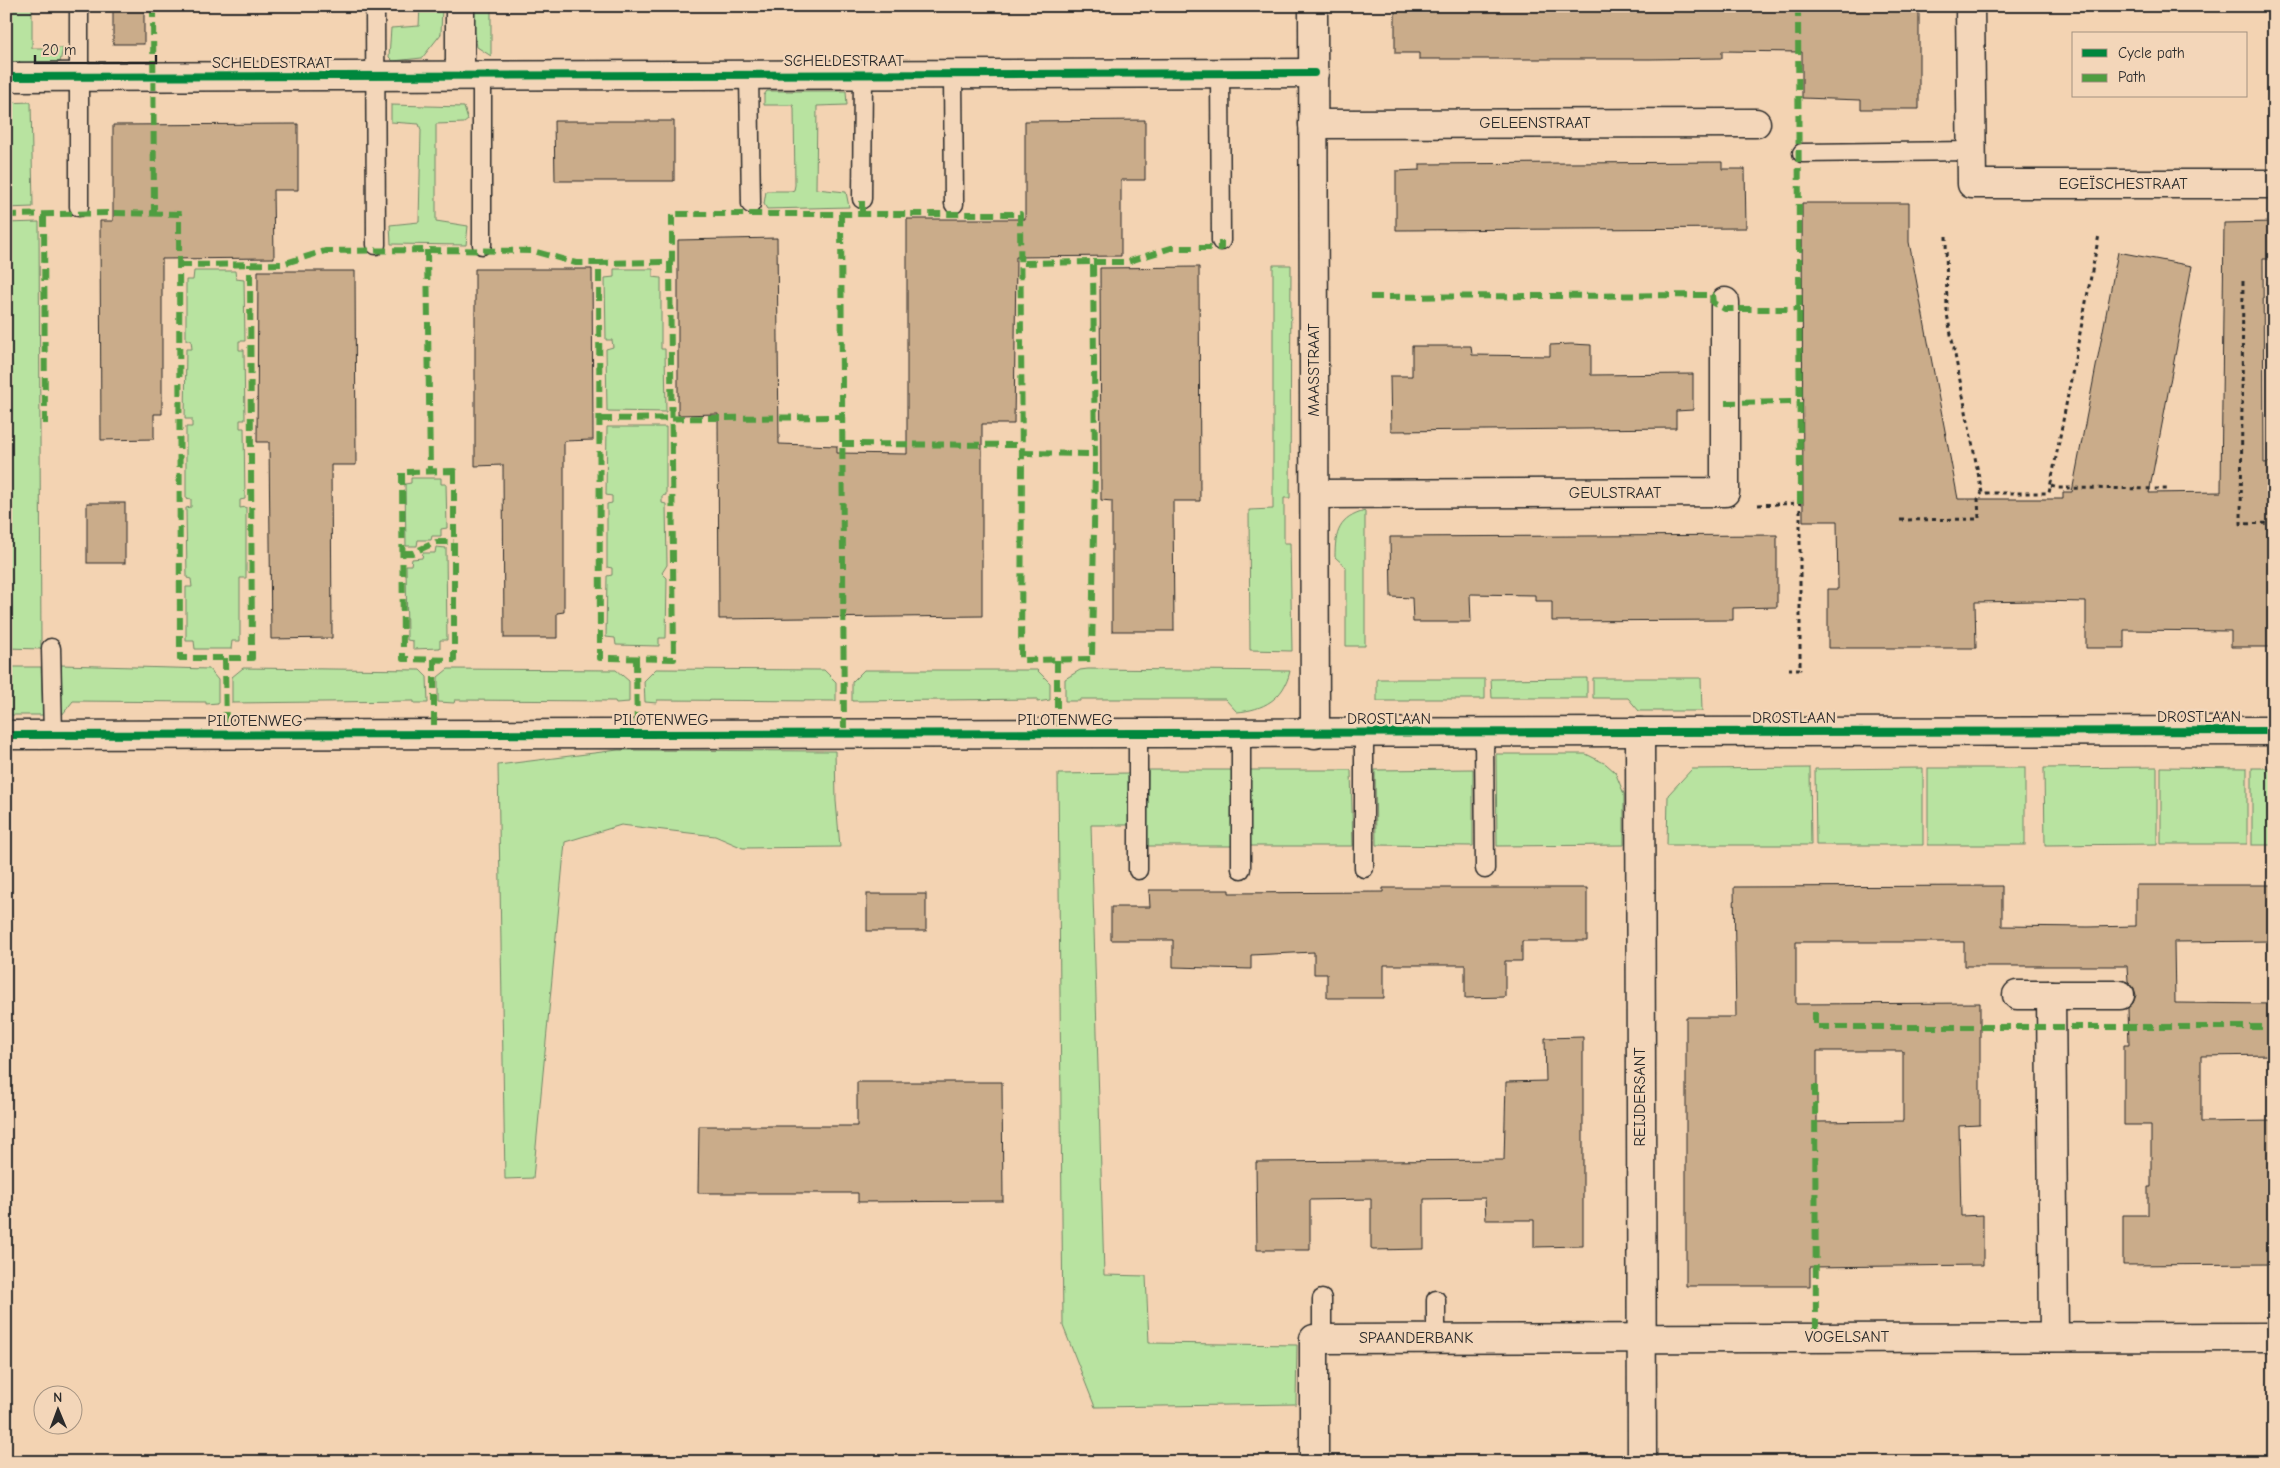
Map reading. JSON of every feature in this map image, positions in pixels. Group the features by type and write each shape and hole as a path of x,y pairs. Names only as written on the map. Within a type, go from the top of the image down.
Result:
{"street":[{"path":"460,6 471,75"},
{"name":"MAASSTRAAT","path":"1313,6 1315,734"},
{"path":"1970,6 1972,151"},
{"name":"SCHELDESTRAAT","path":"6,78 1314,73"},
{"name":"GELEENSTRAAT","path":"1314,124 1756,123"},
{"name":"EGEÏSCHESTRAAT","path":"1972,151 1972,184 2274,184"},
{"name":"GEULSTRAAT","path":"1315,494 1725,492 1725,302"},
{"name":"DROSTLAAN","path":"1315,734 2274,730"},
{"name":"REIJDERSANT","path":"1640,732 1642,1462"},
{"name":"PILOTENWEG","path":"6,736 1315,734"},
{"path":"2017,995 2120,995"},
{"path":"2051,995 2054,1337"},
{"name":"VOGELSANT","path":"1641,1338 2274,1337"},
{"name":"SPAANDERBANK","path":"1322,1339 1641,1338"},
{"path":"1314,1462 1314,1339 1322,1339"}],"lane":[{"path":"79,6 79,206"},
{"path":"375,6 376,245"},
{"path":"1220,73 1221,241"},
{"name":"SCHELDESTRAAT","path":"862,199 863,74"},
{"path":"471,75 482,245"},
{"path":"749,75 750,204"},
{"path":"953,75 954,204"},
{"path":"1802,153 1972,151"},
{"path":"51,648 53,735"},
{"path":"1364,733 1364,868"},
{"path":"1484,733 1485,869"},
{"path":"1138,734 1138,870"},
{"path":"1240,734 1241,869"},
{"path":"1322,1299 1322,1339"},
{"path":"1436,1300 1436,1338"}],"path":[{"path":"1982,493 2049,493 2099,235"},
{"path":"1900,520 1979,519 1978,499 1982,493 1947,314 1946,236"},
{"path":"2243,281 2241,524 2274,523"},
{"path":"2050,486 2058,488 2168,489"},
{"path":"1755,505 1800,503 1800,669 1789,669"}],"green space":[{"path":"6,6 32,6 32,48 63,48 60,62 6,62"},
{"path":"420,6 442,6 441,34 422,58 393,61 389,57 391,28 419,26"},
{"path":"474,6 491,6 491,56 477,47 474,28"},
{"path":"767,91 846,91 847,105 817,106 816,189 846,192 849,207 767,209 764,204 766,191 791,191 794,190 795,185 794,108 793,105 764,105 764,95"},
{"path":"31,102 33,207 6,208 6,103"},
{"path":"391,105 464,107 468,120 464,123 436,124 436,221 468,226 466,245 391,244 390,225 419,222 421,130 419,124 391,122"},
{"path":"39,222 41,649 6,648 6,223"},
{"path":"1273,265 1291,265 1290,498 1284,498 1284,543 1290,543 1292,651 1250,650 1249,510 1273,509"},
{"path":"614,269 653,269 653,277 661,278 661,349 665,349 666,412 607,411 606,349 613,347 612,340 606,340 605,278 614,277"},
{"path":"194,271 235,271 236,279 244,280 245,341 239,341 239,350 244,350 245,420 240,420 240,428 244,428 245,499 240,500 240,508 246,507 246,578 240,578 240,641 232,641 231,649 195,649 194,641 186,641 186,587 192,587 191,579 187,578 186,508 191,507 191,499 186,498 186,427 192,427 192,419 185,419 186,349 192,349 191,340 186,340 186,280 193,280"},
{"path":"607,427 666,427 666,495 662,496 662,503 666,504 667,565 662,573 667,578 666,638 659,638 659,646 616,645 615,638 606,637 607,576 612,575 612,568 607,567 607,504 612,503 612,496 606,495"},
{"path":"411,478 441,478 441,484 446,484 447,528 441,529 441,536 432,536 431,540 418,540 417,546 406,546 405,484 411,483"},
{"path":"1365,511 1365,646 1346,646 1346,567 1335,557 1336,540 1340,527 1344,522 1356,514"},
{"path":"436,547 446,548 447,640 440,640 440,648 413,649 413,641 407,640 406,565 411,565 412,559 422,558 423,553 435,553"},
{"path":"61,665 209,669 218,680 218,703 73,701 62,715"},
{"path":"6,667 41,667 43,715 6,715"},
{"path":"243,668 420,670 427,677 428,703 414,703 414,701 232,703 232,677"},
{"path":"448,669 616,670 629,681 629,702 455,700 454,703 438,702 438,677"},
{"path":"656,669 824,670 836,682 836,701 657,700 657,703 645,702 644,681"},
{"path":"864,670 1037,670 1050,683 1050,700 1037,702 1037,699 852,701 852,682"},
{"path":"1080,670 1290,671 1283,689 1271,701 1255,709 1237,712 1225,699 1080,699 1080,701 1065,701 1065,679"},
{"path":"1587,678 1587,698 1492,698 1491,679"},
{"path":"1593,678 1701,678 1702,711 1639,711 1628,698 1593,698"},
{"path":"1377,679 1485,679 1485,699 1377,701"},
{"path":"618,750 835,751 836,801 840,847 743,848 715,836 621,825 565,842 533,1178 505,1179 498,765"},
{"path":"1496,754 1586,754 1606,764 1615,772 1624,794 1624,845 1497,846"},
{"path":"2157,767 2157,844 2045,845 2044,768"},
{"path":"2161,767 2247,768 2247,844 2161,844"},
{"path":"1810,768 1811,845 1667,845 1668,795 1692,769"},
{"path":"1923,768 1923,845 1816,845 1815,769"},
{"path":"1928,768 2025,768 2025,845 1928,845"},
{"path":"2252,768 2274,768 2274,845 2252,845"},
{"path":"1473,769 1473,846 1376,845 1375,770"},
{"path":"1148,770 1233,770 1232,846 1147,846"},
{"path":"1249,770 1351,770 1353,846 1250,846"},
{"path":"1129,773 1129,825 1091,825 1104,1275 1146,1276 1149,1343 1297,1345 1296,1404 1095,1407 1063,1326 1058,774"}],"building":[{"path":"113,6 144,6 144,44 113,44"},
{"path":"1395,6 1919,6 1919,109 1861,109 1861,100 1802,98 1802,52 1722,51 1722,58 1419,59 1419,53 1395,53"},
{"path":"1145,120 1145,180 1121,180 1121,256 1016,257 1014,424 982,424 982,616 719,619 718,414 678,415 678,240 777,238 779,444 837,446 837,453 907,454 907,219 1025,219 1025,121"},
{"path":"554,121 674,121 674,181 555,181"},
{"path":"298,124 298,190 273,190 274,258 162,259 162,414 154,414 154,439 101,440 100,221 113,221 113,125"},
{"path":"1722,162 1722,169 1745,169 1746,228 1396,230 1396,171 1420,170 1420,164"},
{"path":"1802,203 1909,203 1909,242 1958,499 2063,499 2063,492 2072,492 2118,252 2192,266 2149,493 2221,492 2224,223 2274,222 2274,259 2263,259 2264,463 2274,462 2274,647 2231,647 2231,631 2124,630 2124,648 2086,648 2086,602 2035,601 1975,602 1976,648 1828,648 1828,589 1838,589 1837,521 1803,521"},
{"path":"1199,267 1200,501 1173,501 1174,631 1112,631 1112,501 1101,500 1100,268"},
{"path":"475,269 592,269 593,440 564,441 564,612 557,613 557,638 504,638 503,465 475,466"},
{"path":"258,271 355,271 356,465 331,465 332,638 271,639 269,442 257,442"},
{"path":"1550,345 1591,345 1591,375 1693,374 1693,410 1676,411 1676,428 1391,431 1390,376 1412,376 1412,346 1471,346 1472,355 1550,356"},
{"path":"87,503 125,503 125,563 87,563"},
{"path":"1777,535 1777,607 1733,608 1733,620 1552,621 1552,601 1535,601 1535,595 1470,594 1471,622 1413,622 1412,598 1391,597 1390,537"},
{"path":"2136,885 2274,885 2274,941 2174,942 2175,1003 2274,1004 2274,1055 2201,1056 2201,1122 2274,1121 2274,1264 2123,1265 2123,1215 2148,1215 2148,1187 2151,1187 2151,1125 2124,1125 2124,1045 2129,1045 2128,1008 2133,1003 2136,995 2134,988 2128,981 2127,966 1964,966 1964,942 1796,942 1796,1004 1980,1003 1980,1125 1959,1126 1961,1216 1983,1215 1983,1265 1810,1267 1810,1286 1686,1286 1686,1017 1736,1017 1734,887 2002,886 2002,926 2136,926","holes":["1817,1051 1903,1051 1903,1121 1817,1122"]},
{"path":"1383,888 1587,888 1587,941 1522,941 1522,961 1505,961 1505,997 1465,998 1465,965 1384,965 1384,998 1327,998 1327,974 1314,974 1314,952 1251,955 1251,969 1173,967 1173,940 1111,940 1111,907 1150,907 1149,890 1229,890 1229,893 1383,892"},
{"path":"867,894 926,894 926,931 867,931"},
{"path":"1583,1037 1583,1246 1534,1247 1534,1220 1486,1220 1485,1198 1424,1199 1424,1249 1373,1250 1371,1249 1371,1199 1310,1200 1310,1250 1257,1250 1256,1162 1504,1160 1506,1082 1546,1081 1545,1038"},
{"path":"857,1082 1002,1082 1003,1201 858,1202 858,1193 698,1193 699,1126 857,1126"}],"marked path":[{"path":"153,6 154,213"},
{"path":"1798,6 1800,503"},
{"path":"862,199 862,213"},
{"path":"6,215 179,214 180,658 252,658 250,264"},
{"path":"670,262 672,260 672,214 1020,214 1021,660 1092,659 1095,462 1093,262 1021,263"},
{"path":"841,214 844,735"},
{"path":"44,215 45,424"},
{"path":"1093,262 1127,262 1171,248 1221,248 1221,241"},
{"path":"427,250 430,470"},
{"path":"179,265 282,264 325,251 427,250 533,251 576,263 599,263"},
{"path":"670,262 674,659 600,658 599,263 670,262"},
{"path":"1370,297 1712,295 1713,303 1725,309 1800,309"},
{"path":"1725,403 1800,402"},
{"path":"600,419 842,417"},
{"path":"842,444 1022,445"},
{"path":"1022,453 1095,454"},
{"path":"454,471 454,660 403,659 402,472 454,471"},
{"path":"402,553 412,553 436,542 454,542"},
{"path":"225,658 226,735"},
{"path":"434,659 434,734"},
{"path":"636,659 637,734"},
{"path":"1057,660 1057,734"},
{"path":"1815,1012 1815,1027 2274,1027"},
{"path":"1815,1085 1816,1337"}],"cycle path":[{"path":"6,77 1314,73"},
{"path":"6,735 2274,731"}]}
